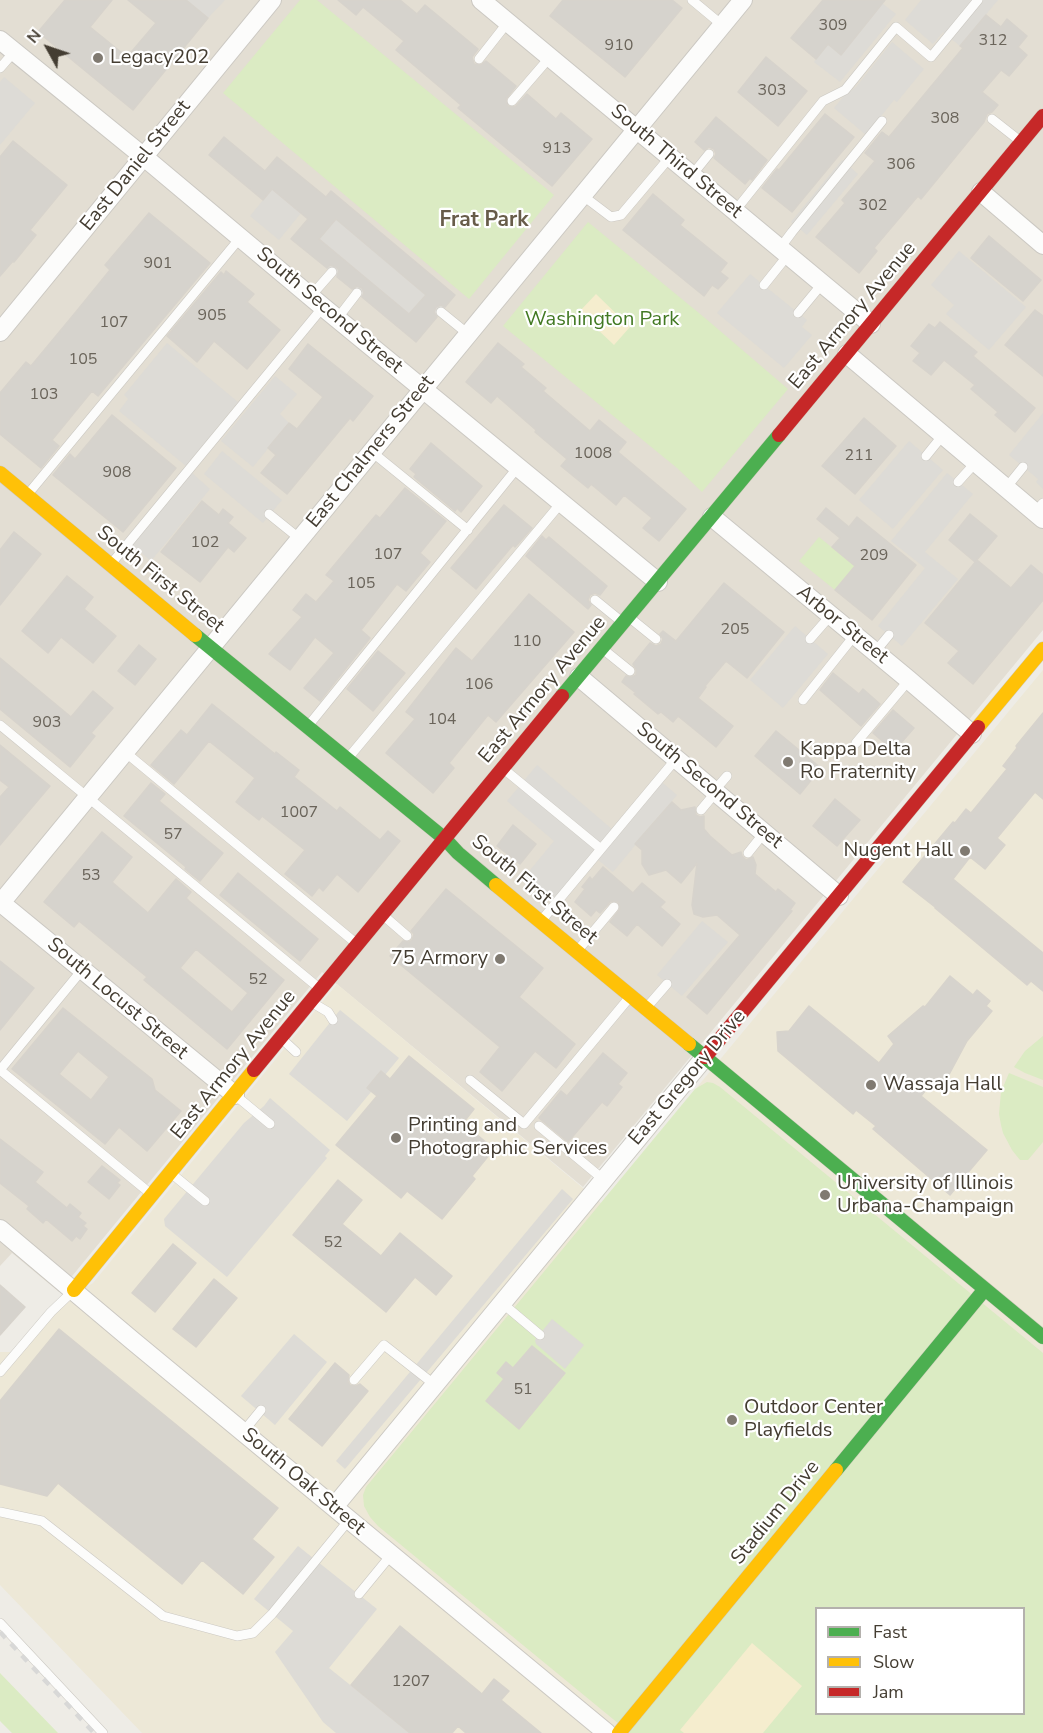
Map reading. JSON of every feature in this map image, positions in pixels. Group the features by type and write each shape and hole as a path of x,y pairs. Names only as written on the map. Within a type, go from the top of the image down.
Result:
{"street":[{"name":"East Daniel Street","path":"0,332 272,0"},
{"name":"South Third Street","path":"481,0 871,324"},
{"name":"East Chalmers Street","path":"0,903 743,0"},
{"name":"South Second Street","path":"7,46 658,582"},
{"name":"East Armory Avenue","path":"74,1290 357,944 1043,116"},
{"path":"981,192 1043,244"},
{"path":"847,354 1006,488 1040,511"},
{"name":"South First Street","path":"0,473 110,566 445,839 458,853 1043,1337"},
{"name":"Arbor Street","path":"712,517 972,734"},
{"name":"East Gregory Drive","path":"334,1507 1043,649"},
{"name":"South Second Street","path":"579,677 839,896"},
{"name":"South Locust Street","path":"0,903 235,1095"},
{"name":"South Oak Street","path":"0,1229 607,1733"},
{"name":"Stadium Drive","path":"619,1733 985,1289"}],"lane":[{"path":"692,0 722,25"},
{"path":"735,211 823,101 845,90 896,27 931,57 978,0"},
{"path":"479,58 508,22"},
{"path":"0,68 7,46"},
{"path":"512,101 550,57"},
{"path":"992,119 1022,143"},
{"path":"764,285 799,223 882,121"},
{"path":"692,175 709,154"},
{"path":"582,195 611,217 621,215 670,157"},
{"path":"27,496 240,238"},
{"path":"110,566 316,302 332,272"},
{"path":"798,313 822,284"},
{"path":"337,319 357,293"},
{"path":"441,312 468,334"},
{"path":"926,456 943,435"},
{"path":"372,452 468,530"},
{"path":"958,482 976,462"},
{"path":"308,726 518,467"},
{"path":"1006,488 1023,467"},
{"path":"348,759 561,503"},
{"path":"269,514 300,539"},
{"path":"596,600 656,639"},
{"path":"810,639 830,616"},
{"path":"875,652 889,635"},
{"path":"803,700 854,636"},
{"path":"603,649 630,671"},
{"path":"856,743 909,680"},
{"path":"0,725 321,990"},
{"path":"125,752 357,944"},
{"path":"541,922 676,759"},
{"path":"504,768 601,849"},
{"path":"701,810 727,776"},
{"path":"749,854 765,834"},
{"path":"577,952 614,907"},
{"path":"384,912 409,933"},
{"path":"82,970 0,1070 153,1195"},
{"path":"646,1009 667,984"},
{"path":"470,1080 524,1124 631,996"},
{"path":"311,1002 328,1012 333,1020"},
{"path":"281,1039 296,1052"},
{"path":"235,1095 270,1124"},
{"path":"539,1126 604,1180"},
{"path":"170,1173 206,1201"},
{"path":"0,1372 51,1311 74,1290"},
{"path":"502,1303 540,1335"},
{"path":"354,1380 384,1345 435,1385"},
{"path":"243,1432 261,1410"},
{"path":"0,1512 42,1521 163,1616 237,1636 253,1634 349,1520"},
{"path":"359,1594 392,1555"},
{"path":"0,1623 103,1733"}],"shaded area":[{"path":"0,0 1043,0 1043,630 583,1187 322,972 59,1292 12,1253 0,1266"},
{"path":"186,0 225,0 208,18"},
{"path":"878,0 896,14 840,82 814,62 828,44 841,55 874,14"},
{"path":"921,0 998,0 960,46 943,32 933,44 905,20"},
{"path":"892,42 924,69 897,102 894,100 866,135 834,108 856,87"},
{"path":"4,77 35,103 0,145 0,82"},
{"path":"842,160 858,174 807,235 791,222"},
{"path":"272,189 301,213 279,240 250,216"},
{"path":"331,191 455,295 416,342 291,239"},
{"path":"959,251 1026,307 989,350 946,314 954,305 931,285"},
{"path":"750,274 807,320 802,327 812,335 784,368 717,313"},
{"path":"167,343 238,402 186,466 119,411 128,399 124,395"},
{"path":"275,376 297,394 280,414 289,423 253,467 221,441"},
{"path":"1043,413 1043,489 1036,482 1038,479 1009,455"},
{"path":"909,441 943,470 893,529 859,500"},
{"path":"222,451 282,500 263,523 204,474"},
{"path":"192,473 210,489 151,561 132,545"},
{"path":"947,473 973,494 925,552 958,579 902,646 878,626 925,568 891,541"},
{"path":"795,626 828,654 783,708 750,680"},
{"name":"University of Illinois Urbana-Champaign","path":"1043,670 1043,1733 142,1733 0,1585 0,1352 13,1352 49,1310 93,1283 337,984 601,1203"},
{"path":"537,765 613,830 657,778 677,795 613,872 592,855 556,900 526,875 554,841 507,801"},
{"path":"702,921 728,942 682,996 657,975"},
{"path":"340,1010 399,1058 347,1121 289,1074"},
{"path":"270,1098 330,1150 325,1156 327,1158 227,1277 165,1226 164,1219 244,1123"},
{"path":"562,1189 573,1199 345,1469 336,1461"},
{"path":"552,1319 584,1345 565,1369 536,1344 535,1340"},
{"path":"294,1334 327,1362 275,1425 241,1396"},
{"path":"298,1546 377,1609 329,1668 410,1733 336,1733 323,1722 275,1652 293,1631 254,1599"}],"green space":[{"name":"Washington Park","path":"300,0 317,0 554,195 469,299 223,93"},
{"name":"Washington Park","path":"588,222 788,389 702,492 677,468 503,326"},
{"path":"819,537 855,566 835,590 799,561"},
{"path":"1043,1036 1043,1080 1014,1067 1025,1051"},
{"path":"1009,1073 1043,1087 1043,1142 1028,1160 1020,1160 1012,1150 1001,1125 999,1114 1001,1092"},
{"name":"Outdoor Center Playfields","path":"707,1082 713,1083 1043,1353 1043,1733 630,1733 378,1526 364,1506 363,1495 366,1487 695,1089"},
{"path":"0,1673 58,1733 12,1733 0,1721"}],"sand":[{"path":"596,294 630,327 614,345 579,312"},
{"path":"752,1643 802,1686 763,1733 684,1733 680,1730"}],"building":[{"name":"Legacy202","path":"65,0 112,0 90,27 127,57 156,23 128,0 186,0 208,18 133,110 38,32"},
{"path":"338,0 400,0 417,14 425,5 478,49 472,57 474,64 481,65 486,61 516,86 506,99 508,106 515,107 527,94 556,119 561,113 592,139 552,186 458,108 461,105 396,50 404,41 363,7 356,15"},
{"path":"563,0 672,0 682,8 625,77 550,16"},
{"path":"823,0 885,0 841,55 828,44 816,59 791,38"},
{"path":"986,15 1001,27 1007,19 1027,36 1018,47 1027,55 1009,76 1001,70 982,92 998,105 987,114 984,122 921,199 918,196 874,248 877,251 859,273 816,237 845,203 842,200 875,161 865,153 882,132 889,137 963,48 960,46"},
{"path":"766,57 807,91 778,126 738,92"},
{"path":"825,114 854,137 792,212 762,188"},
{"path":"716,117 767,160 752,180 750,178 745,184 714,158 716,154 714,149 709,147 704,150 695,142"},
{"path":"224,137 265,171 277,157 326,197 331,191 455,295 445,307 441,305 436,307 434,312 437,317 416,342 362,297 364,293 362,288 357,286 352,289 337,277 339,270 336,267 330,265 327,268 291,239 308,219 272,189 263,200 209,155","holes":["336,219 426,295 409,314 319,239"]},
{"path":"13,141 67,185 30,230 36,235 0,276 0,157"},
{"path":"653,194 684,220 680,225 727,263 720,272 728,278 718,289 712,285 704,296 623,230"},
{"path":"149,213 210,263 98,396 92,391 52,440 59,446 41,468 0,434 0,393 26,362 31,366 75,313 110,270 105,265"},
{"path":"989,236 1041,280 1023,301 971,258"},
{"path":"226,271 254,294 247,302 280,330 247,369 214,341 197,362 167,336 221,272 224,275"},
{"path":"1035,310 1043,316 1043,376 1005,345"},
{"path":"940,322 977,352 973,356 1035,408 1015,432 995,415 998,412 971,389 975,385 944,360 931,375 913,361 920,353 911,346 929,324 935,328"},
{"path":"498,343 524,364 521,367 546,388 543,391 590,431 599,420 626,442 618,452 686,509 659,541 643,528 652,518 624,495 616,505 591,484 588,488 561,466 567,459 497,396 491,403 466,382"},
{"path":"308,344 373,396 353,421 350,418 287,494 261,473 276,455 268,448 289,423 297,429 323,397 289,369"},
{"path":"112,415 176,468 123,532 53,475 70,454 75,459"},
{"path":"864,418 896,446 855,494 822,466"},
{"path":"431,443 482,486 461,512 457,508 455,511 414,477 416,474 410,469"},
{"path":"405,488 446,521 420,553 430,562 406,591 397,584 361,630 370,638 320,701 304,688 334,653 315,637 290,670 269,654 302,617 293,610 306,594 316,602 334,581 326,575 376,515 380,518"},
{"path":"202,501 219,515 223,509 233,517 228,523 246,538 234,552 228,547 200,582 161,552"},
{"path":"504,505 532,528 515,547 513,545 476,589 451,568"},
{"path":"826,508 849,527 857,517 916,565 872,620 835,590 855,566 832,547 840,538 817,519"},
{"path":"970,514 997,536 975,562 949,540"},
{"path":"14,532 41,554 0,605 0,550"},
{"path":"542,536 546,540 549,537 607,586 600,595 595,593 590,595 588,600 591,605 588,609 526,556"},
{"path":"977,560 1011,588 1031,565 1043,575 1043,600 973,684 948,663 959,651 925,623"},
{"path":"67,576 93,597 84,609 116,636 93,663 61,637 48,653 22,631"},
{"path":"724,583 784,632 747,678 726,661 705,686 698,698 733,726 716,747 678,716 673,722 661,712 658,714 622,682 626,676 636,675 633,664 650,643 656,646 661,644 663,639 660,634 663,631 676,641"},
{"path":"529,594 574,632 496,722 488,715 449,763 454,768 433,793 386,753 415,719 406,712 456,648 472,661"},
{"path":"139,645 156,659 135,685 118,671"},
{"path":"378,651 405,673 373,711 347,689"},
{"path":"0,658 71,717 93,691 113,708 91,733 95,736 70,767 0,709"},
{"path":"833,673 859,694 863,689 880,704 861,726 820,690"},
{"path":"212,704 299,770 294,777 337,811 340,807 380,840 388,831 400,841 358,892 337,874 323,891 319,887 312,896 285,874 305,850 262,816 259,820 236,802 255,778 209,741 174,784 151,765 181,730 187,735"},
{"path":"893,710 914,728 894,751 873,733"},
{"name":"Nugent Hall","path":"1043,713 1043,799 1035,792 997,838 1005,845 985,869 970,857 953,879 1043,953 1043,991 1031,981 1027,985 903,882 953,822 955,823 966,809 971,813 1007,769 1003,766"},
{"name":"Kappa Delta Ro Fraternity","path":"776,731 821,768 800,794 755,756"},
{"path":"0,745 50,786 0,845 0,797 9,787 0,780"},
{"path":"151,783 165,794 159,801 223,853 200,881 124,816"},
{"path":"835,799 860,820 837,846 813,826"},
{"path":"672,802 681,810 695,807 696,815 704,816 704,829 710,836 732,855 741,852 746,860 753,857 756,865 755,874 776,892 778,889 795,903 790,910 792,911 707,1014 687,997 740,935 717,915 703,917 694,914 692,905 697,863 681,883 666,870 649,875 642,864 642,850 635,844"},
{"path":"513,825 536,844 520,864 497,846"},
{"path":"102,832 132,857 112,882 148,913 176,879 191,892 186,898 189,901 284,980 227,1049 144,980 147,977 79,921 74,927 44,902","holes":["196,949 248,993 232,1012 180,968"]},
{"path":"603,867 633,893 642,883 665,902 660,907 680,924 662,946 637,924 627,936 610,922 620,909 618,902 611,901 600,913 596,910 591,916 575,902 585,889 582,887 590,877 592,880"},
{"path":"238,873 318,939 300,961 220,895"},
{"name":"75 Armory","path":"446,889 543,968 519,997 575,1044 556,1068 535,1051 502,1091 480,1072 500,1047 390,956 403,941 412,940 414,934 411,931"},
{"path":"0,961 34,988 0,1030"},
{"name":"Wassaja Hall","path":"950,976 973,995 977,990 990,1001 986,1006 992,1011 967,1041 945,1082 936,1078 921,1096 987,1150 965,1176 967,1188 955,1189 950,1195 873,1129 876,1126 856,1110 853,1114 778,1051 777,1032 789,1031 809,1006 879,1063 894,1044 888,1036 923,1006 925,1007"},
{"path":"63,1008 152,1079 155,1090 181,1111 147,1151 119,1127 105,1144 12,1069","holes":["78,1051 109,1077 91,1100 59,1074"]},
{"path":"603,1053 627,1073 618,1084 622,1087 607,1106 602,1102 568,1142 539,1118 561,1091 567,1096"},
{"name":"Printing and Photographic Services","path":"409,1056 474,1109 463,1123 494,1149 472,1176 475,1179 442,1219 407,1191 401,1198 336,1145 377,1096 367,1088 381,1071 390,1079"},
{"path":"0,1139 43,1172 35,1182 67,1208 70,1204 81,1213 78,1217 86,1223 83,1226 87,1229 80,1239 76,1236 72,1241 46,1219 43,1223 27,1209 29,1206 0,1183"},
{"path":"102,1166 120,1180 117,1183 120,1185 109,1199 88,1182"},
{"path":"338,1180 362,1200 342,1224 381,1256 400,1233 452,1276 436,1295 415,1277 386,1312 293,1235"},
{"path":"173,1244 196,1263 155,1312 132,1293"},
{"path":"214,1279 237,1298 196,1347 173,1329"},
{"path":"0,1285 25,1307 0,1335"},
{"path":"59,1329 278,1508 252,1539 274,1557 243,1594 202,1560 182,1584 58,1483 47,1496 0,1484 0,1401"},
{"path":"532,1346 565,1373 519,1429 486,1401 504,1379 497,1373 506,1362 513,1368"},
{"path":"335,1363 349,1375 350,1385 360,1384 368,1391 322,1446 289,1419"},
{"path":"400,1626 482,1694 494,1679 509,1691 501,1700 541,1733 466,1733 458,1726 452,1733 410,1733 351,1685"}],"railway":[{"path":"0,1632 94,1733"}],"traffic: fast":[{"path":"562,696 779,435"},
{"path":"195,635 445,839 496,885"},
{"path":"689,1044 1043,1337"},
{"path":"836,1470 985,1289"}],"traffic: slow":[{"path":"0,473 195,635"},
{"path":"978,727 1043,649"},
{"path":"496,885 689,1044"},
{"path":"74,1290 254,1070"},
{"path":"619,1733 836,1470"}],"traffic: jam":[{"path":"779,435 1043,116"},
{"path":"254,1070 562,696"},
{"path":"705,1057 978,727"}],"place":[{"name":"Legacy202","path":"98,58"},
{"name":"Kappa Delta Ro Fraternity","path":"788,762"},
{"name":"Nugent Hall","path":"965,851"},
{"name":"75 Armory","path":"500,959"},
{"name":"Wassaja Hall","path":"871,1085"},
{"name":"Printing and Photographic Services","path":"396,1138"},
{"name":"University of Illinois Urbana-Champaign","path":"825,1195"},
{"name":"Outdoor Center Playfields","path":"732,1420"}],"district":[{"name":"Frat Park","path":"484,221"}]}
